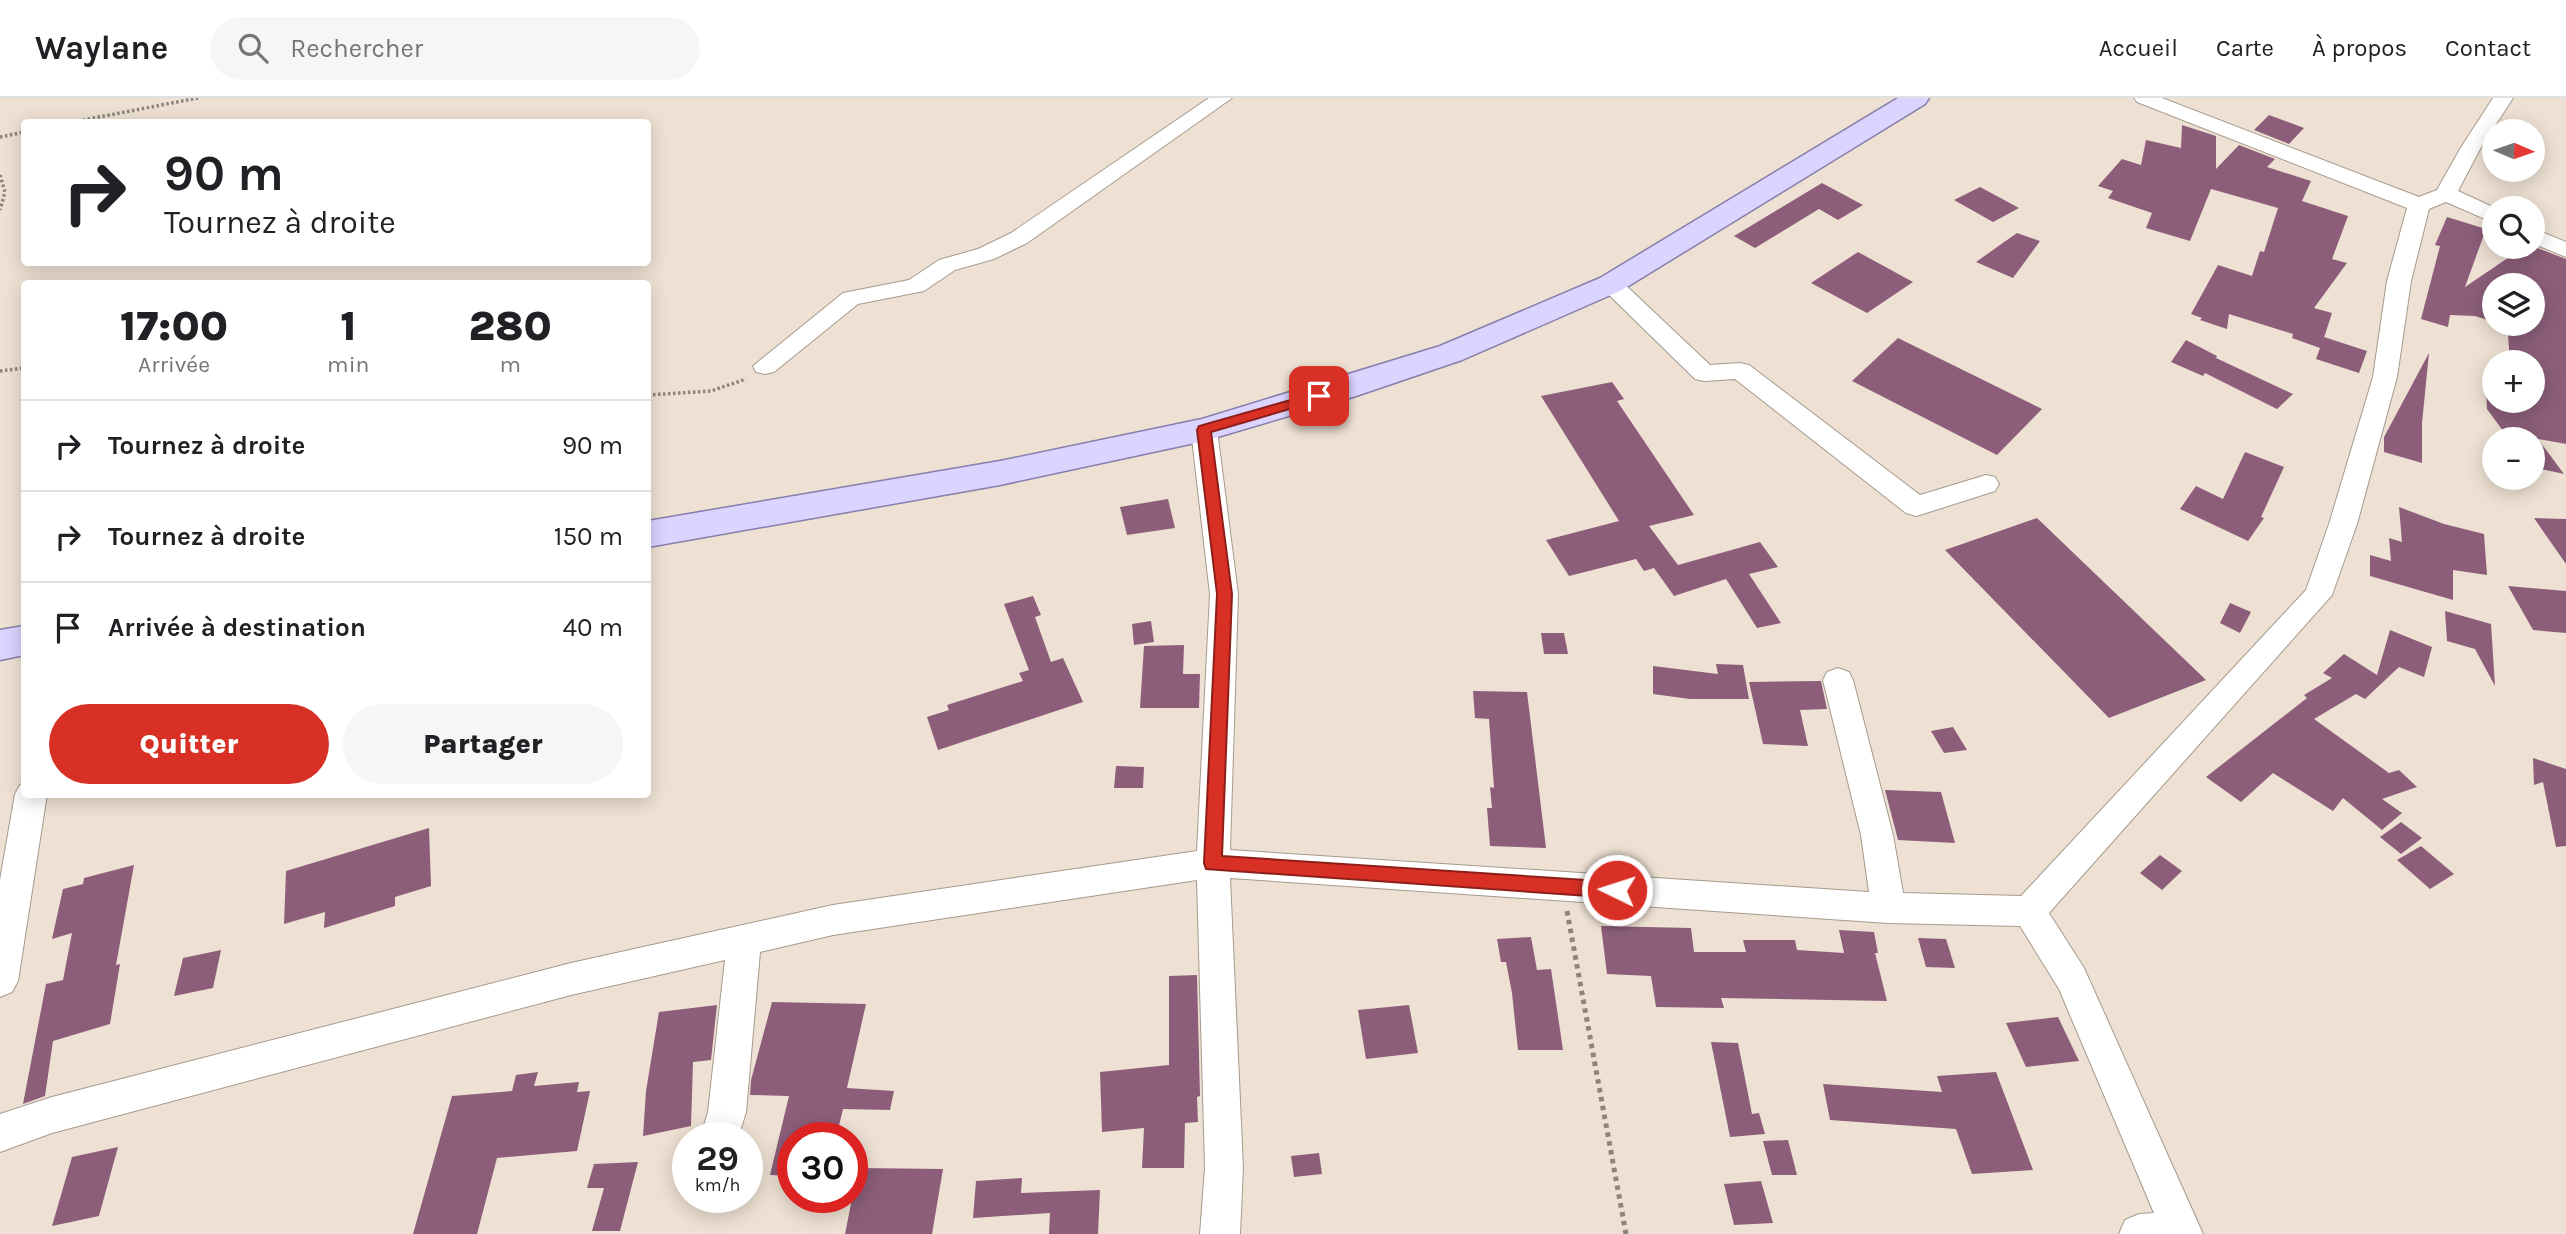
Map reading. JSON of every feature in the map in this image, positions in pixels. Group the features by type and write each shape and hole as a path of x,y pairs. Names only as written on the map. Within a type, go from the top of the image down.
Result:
{"main road":[{"path":"651,533 1000,473 1204,430 1451,353 1611,284 1916,98"},
{"path":"0,645 21,642"}],"street":[{"path":"765,366 850,298 916,286 947,265 986,254 1019,238 1222,98"},
{"path":"2144,98 2433,200 2482,213"},
{"path":"0,1133 52,1115 572,979 833,920 1213,863 1888,908 2029,911 2318,595 2343,524 2385,377 2399,281 2433,200 2503,98"},
{"path":"2545,240 2566,250"},
{"path":"1611,284 1704,373 1740,371 1916,506 1986,484"},
{"path":"1204,430 1224,594 1213,863 1224,1168 1220,1234"},
{"path":"1838,680 1877,835 1888,908"},
{"path":"0,981 30,798"},
{"path":"2029,911 2072,979 2183,1232 2139,1234"},
{"path":"724,1122 744,940"}],"path":[{"path":"89,119 198,98"},
{"path":"0,137 21,133"},
{"path":"0,175 6,188 4,205 0,210"},
{"path":"651,395 717,389 738,384 765,366"},
{"path":"0,371 21,368"},
{"path":"1563,886 1626,1234"}],"building":[{"path":"2269,115 2304,128 2289,144 2254,130"},
{"path":"2182,125 2216,136 2216,169 2239,145 2275,159 2267,167 2311,181 2302,201 2348,216 2332,259 2347,263 2314,308 2332,313 2324,337 2367,351 2359,373 2316,359 2320,348 2292,338 2293,334 2229,314 2227,329 2191,314 2218,265 2252,276 2260,251 2264,252 2278,208 2211,189 2190,241 2146,228 2152,213 2108,198 2113,191 2098,186 2122,159 2141,165 2146,140 2181,148"},
{"path":"1822,183 1863,205 1838,220 1819,209 1755,248 1734,236"},
{"path":"1980,187 2019,208 1993,222 1954,200"},
{"path":"2447,217 2482,228 2482,240 2465,287 2482,275 2482,318 2450,315 2448,327 2421,319 2440,246 2435,245"},
{"path":"2017,233 2040,241 2013,278 1976,262"},
{"path":"2545,251 2566,259 2566,444 2545,440 2545,427 2500,427 2490,413 2545,413 2545,350 2509,350 2508,336 2545,336 2545,273 2486,273 2506,259 2545,259"},
{"path":"1858,252 1913,282 1867,313 1811,283"},
{"path":"1898,338 2042,409 1997,455 1852,381"},
{"path":"2186,340 2217,356 2216,358 2293,394 2277,409 2205,373 2203,376 2171,362"},
{"path":"2429,353 2422,423 2422,463 2384,452 2384,437"},
{"path":"1612,382 1624,399 1617,401 1694,515 1649,526 1678,565 1760,542 1778,567 1749,574 1781,623 1757,628 1726,579 1674,596 1654,568 1644,571 1636,559 1569,576 1546,540 1619,521 1541,396"},
{"path":"2545,448 2564,474 2545,470"},
{"path":"2245,452 2284,467 2261,517 2264,518 2248,541 2180,509 2196,486 2223,499"},
{"path":"1168,499 1175,528 1127,535 1120,507"},
{"path":"2399,507 2444,524 2484,534 2487,575 2453,570 2453,600 2370,576 2370,555 2391,561 2389,538 2402,542"},
{"path":"2037,518 2206,680 2109,718 1945,550"},
{"path":"2534,518 2566,519 2566,564"},
{"path":"2508,586 2566,591 2566,633 2533,630"},
{"path":"1033,596 1041,615 1035,617 1051,662 1063,658 1083,702 938,750 927,717 949,710 947,705 1023,681 1019,673 1029,670 1004,604"},
{"path":"2230,603 2251,612 2240,633 2220,623"},
{"path":"2445,611 2491,624 2495,686 2475,649 2447,641"},
{"path":"1151,621 1154,642 1134,645 1132,624"},
{"path":"2390,630 2432,647 2424,677 2399,667 2365,699 2356,694 2314,719 2389,773 2399,770 2417,787 2382,799 2402,813 2382,830 2343,798 2333,811 2273,773 2241,802 2206,777 2307,698 2304,695 2332,678 2323,673 2344,654 2377,675"},
{"path":"1541,633 1564,633 1568,654 1544,654"},
{"path":"1184,645 1183,674 1200,674 1199,708 1140,708 1144,646"},
{"path":"1716,664 1743,665 1749,699 1690,699 1653,694 1653,666 1718,674"},
{"path":"1821,681 1827,709 1800,710 1808,746 1763,744 1749,682"},
{"path":"1473,691 1527,692 1546,848 1490,846 1487,808 1492,808 1490,787 1494,788 1489,719 1475,718"},
{"path":"1953,727 1967,750 1944,753 1931,731"},
{"path":"2533,758 2566,769 2566,846 2556,847 2543,782 2534,785"},
{"path":"1116,766 1144,767 1143,788 1114,788"},
{"path":"1885,790 1941,792 1955,843 1898,840"},
{"path":"2401,822 2422,838 2401,854 2380,837"},
{"path":"429,828 431,886 395,897 395,906 324,928 325,912 284,924 286,871"},
{"path":"2421,846 2454,874 2430,889 2397,860"},
{"path":"2160,855 2182,871 2162,890 2140,873"},
{"path":"134,865 116,965 120,964 110,1024 53,1041 45,1096 23,1104 46,984 63,980 72,933 52,939 63,889 83,884 84,878"},
{"path":"1601,926 1691,928 1694,952 1746,952 1743,940 1795,940 1797,950 1844,953 1839,930 1874,932 1878,953 1875,953 1887,1001 1721,998 1724,1008 1656,1007 1651,976 1607,974"},
{"path":"1531,937 1537,970 1551,969 1563,1050 1518,1050 1512,993 1506,962 1501,962 1497,939"},
{"path":"1918,938 1946,939 1955,968 1926,967"},
{"path":"221,950 213,988 174,996 183,958"},
{"path":"1197,975 1200,1096 1197,1097 1198,1122 1185,1123 1184,1168 1142,1168 1144,1128 1102,1132 1100,1072 1169,1065 1169,976"},
{"path":"772,1002 866,1004 847,1088 894,1091 890,1110 843,1109 840,1122 783,1122 789,1096 750,1095 751,1080"},
{"path":"717,1005 711,1060 693,1062 691,1122 672,1122 672,1130 643,1136 646,1091 659,1012"},
{"path":"1409,1005 1418,1053 1366,1059 1358,1010"},
{"path":"2058,1017 2079,1061 2026,1067 2006,1023"},
{"path":"1711,1042 1738,1043 1752,1114 1759,1113 1765,1134 1730,1137"},
{"path":"538,1072 534,1086 579,1082 577,1092 590,1091 577,1151 497,1158 477,1234 413,1234 452,1096 512,1091 516,1075"},
{"path":"1996,1072 2033,1170 1972,1174 1956,1129 1830,1120 1823,1084 1942,1092 1937,1076"},
{"path":"1788,1140 1797,1175 1772,1175 1763,1141"},
{"path":"777,1146 777,1175 770,1175"},
{"path":"118,1147 99,1216 52,1226 72,1157"},
{"path":"1319,1153 1322,1174 1294,1177 1291,1156"},
{"path":"638,1162 620,1231 592,1231 604,1188 587,1188 594,1164"},
{"path":"868,1168 943,1169 932,1234 845,1234 849,1213 868,1213"},
{"path":"1022,1178 1021,1193 1100,1190 1098,1234 1049,1234 1050,1213 973,1218 976,1181"},
{"path":"1761,1181 1773,1223 1734,1225 1724,1184"}],"route":[{"path":"1319,396 1204,430 1224,594 1213,863 1617,890"}]}
